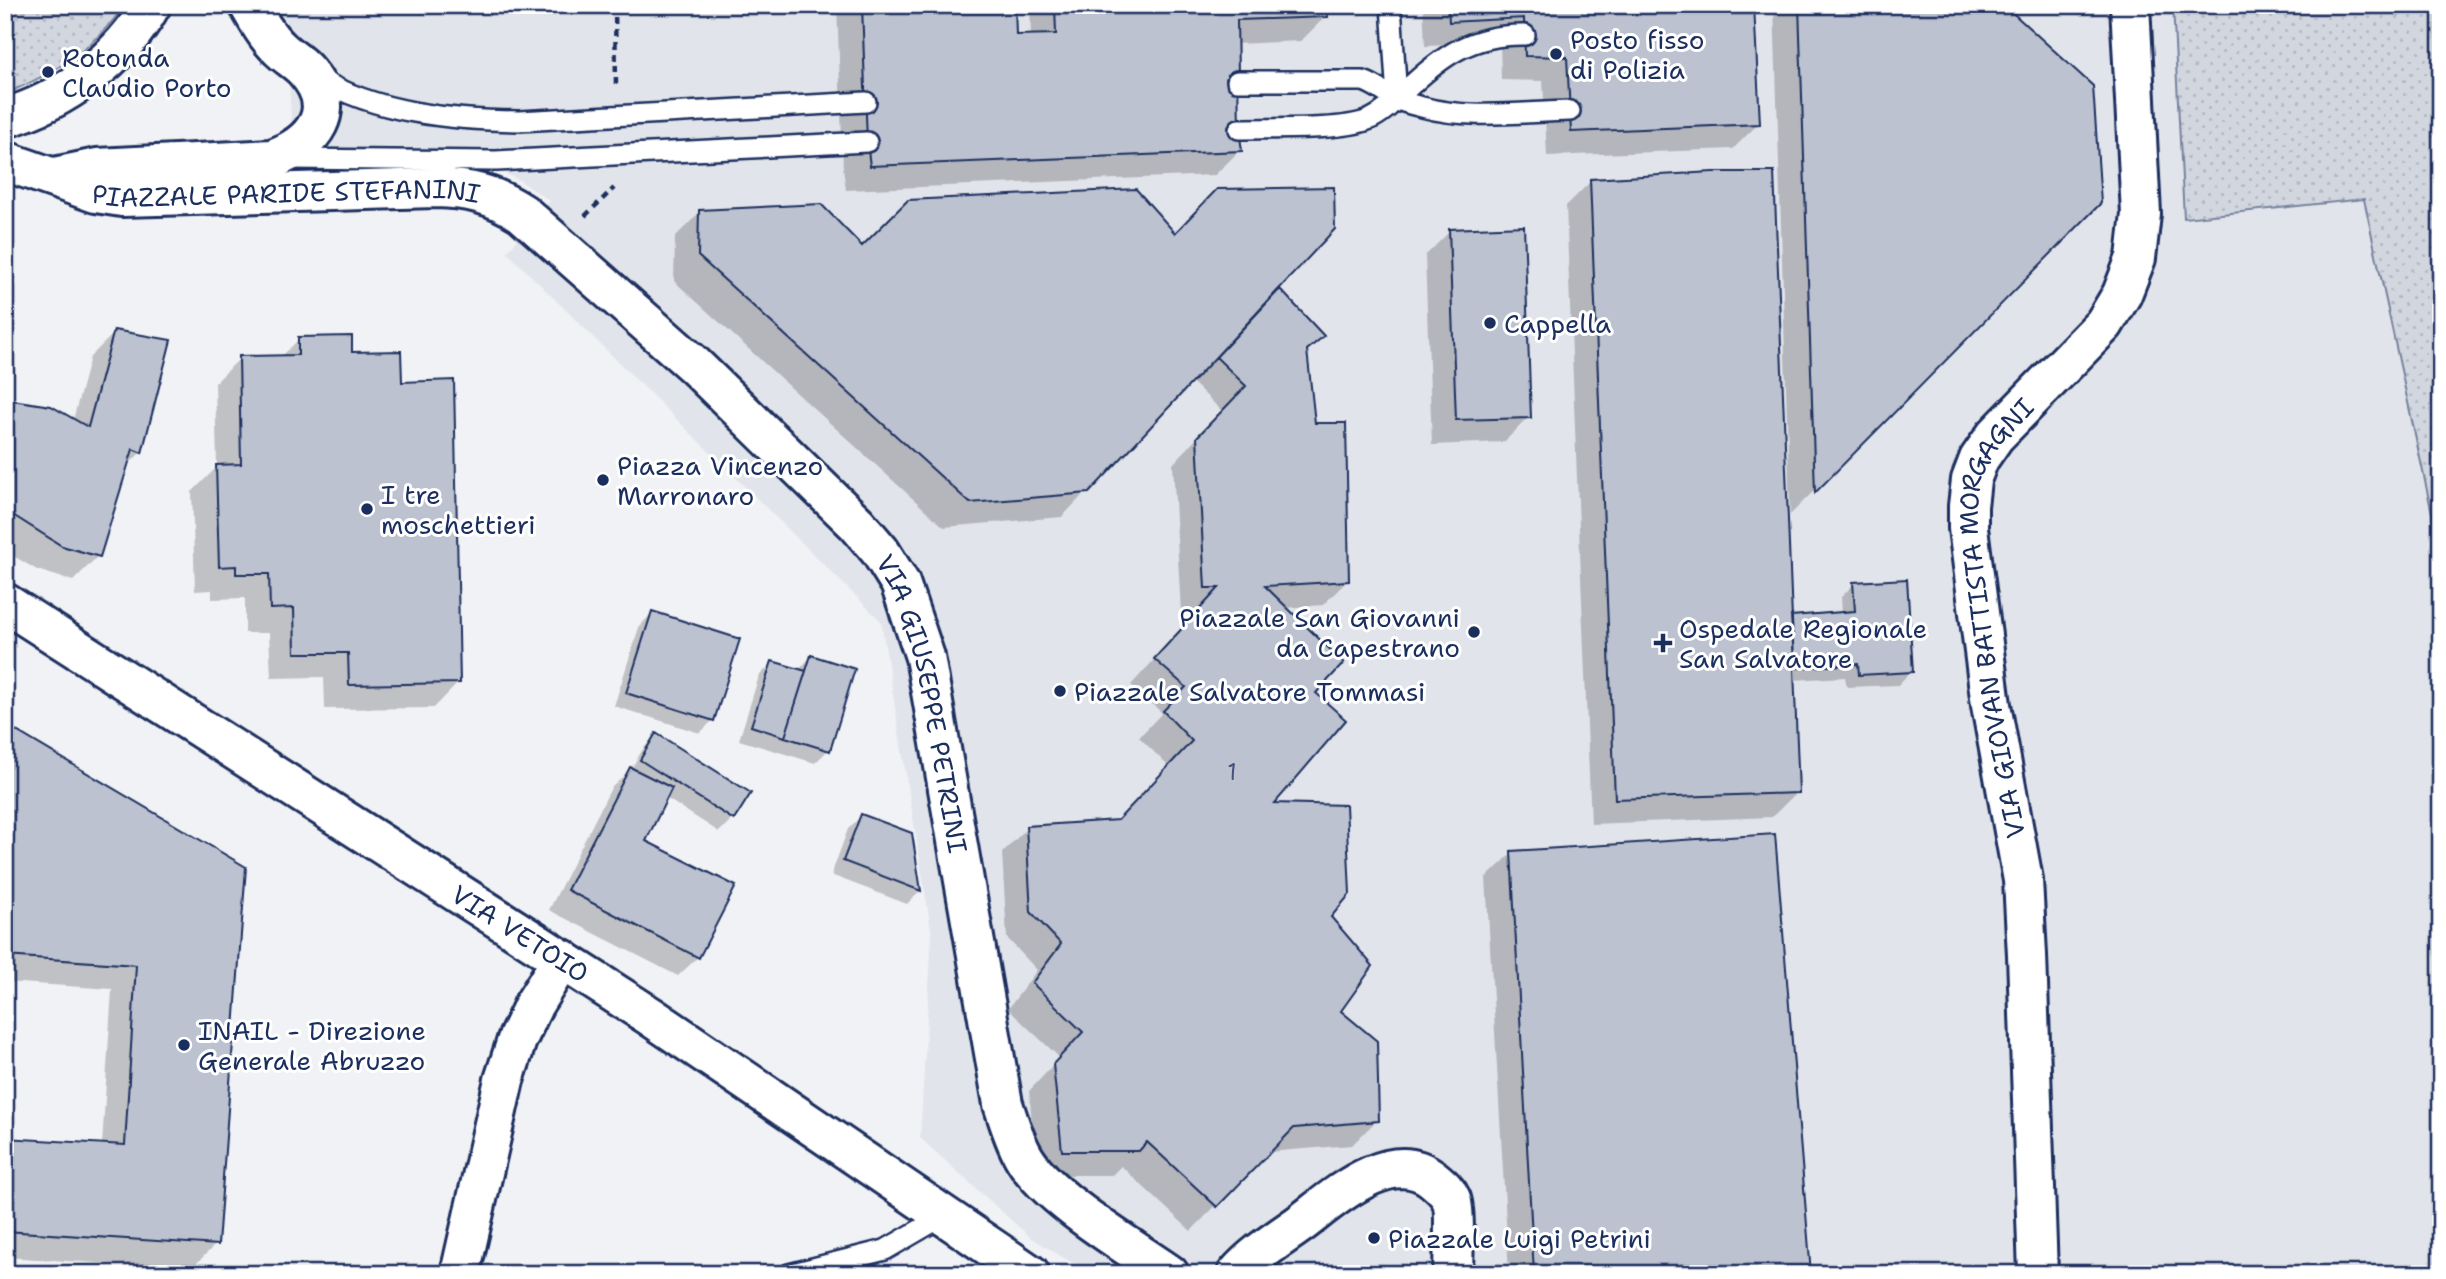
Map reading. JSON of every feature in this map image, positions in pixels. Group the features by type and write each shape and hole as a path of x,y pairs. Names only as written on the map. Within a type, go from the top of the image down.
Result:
{"street":[{"path":"5,118 26,112 71,88 111,57 144,18 151,5"},
{"name":"PIAZZALE PARIDE STEFANINI","path":"49,178 97,168 272,159 291,152 304,143 316,131 322,114 316,85 296,61 280,49 249,5"},
{"name":"VIA GIOVAN BATTISTA MORGAGNI","path":"2038,1274 2022,880 1991,705 1968,528 1968,506 1971,480 1979,459 1995,436 2104,324 2122,294 2136,258 2141,215 2130,5"},
{"name":"PIAZZALE PARIDE STEFANINI","path":"5,161 96,193 122,197 456,189 480,192 522,213"},
{"name":"VIA GIUSEPPE PETRINI","path":"522,213 694,365 838,506 880,551 900,583 925,657 1003,1104 1011,1127 1026,1160 1045,1183 1071,1205 1169,1274"},
{"name":"VIA VETOIO","path":"5,603 738,1074 1026,1273"},
{"path":"460,1274 504,1080 517,1040 534,1004 562,959"},
{"path":"1237,1274 1354,1184 1377,1172 1411,1169 1427,1173 1444,1187 1453,1201 1452,1274"}],"lane":[{"path":"1391,5 1397,99"},
{"path":"1239,129 1357,123 1369,120 1397,99 1435,64 1468,44 1495,36 1525,35"},
{"path":"296,61 336,89 362,100 436,116 480,120 519,121 866,102"},
{"path":"1237,81 1363,81 1379,87 1397,99 1421,107 1452,112 1570,111"},
{"path":"272,159 496,161 867,142"},
{"path":"789,1274 885,1250 945,1215"}],"shaded area":[{"name":"Rotonda Claudio Porto","path":"5,5 125,5 86,48 57,68 5,94"},
{"name":"Ospedale Regionale San Salvatore","path":"228,5 2378,5 2441,215 2441,1274 1090,1274 1030,1237 920,1138 932,935 881,621 507,252 550,201 519,180 497,170 476,168 294,175 289,81 250,45"},
{"path":"2173,5 2441,5 2441,555 2364,199 2184,218"}],"building":[{"path":"862,5 1015,5 1016,35 1056,34 1055,5 1327,5 1328,17 1237,20 1239,129 1242,151 870,166"},
{"path":"1448,5 1754,5 1760,124 1571,132 1567,57 1525,56 1524,18 1449,22"},
{"path":"1799,5 2004,5 2093,86 2101,203 1815,493"},
{"path":"1713,172 1774,172 1799,793 1615,799 1590,179"},
{"path":"1334,187 1335,229 1089,493 970,503 698,256 699,210 821,204 862,246 908,200 1136,189 1175,233 1217,189"},
{"name":"Cappella","path":"1524,226 1531,418 1456,420 1449,229"},
{"path":"1280,289 1324,336 1307,350 1315,423 1346,423 1349,581 1265,586 1344,663 1316,693 1346,720 1275,803 1346,805 1350,894 1331,917 1373,966 1341,1011 1377,1041 1379,1121 1294,1128 1217,1207 1147,1142 1139,1151 1062,1151 1053,1064 1083,1032 1032,983 1061,944 1031,912 1026,826 1118,820 1192,741 1163,711 1186,687 1154,659 1219,588 1205,588 1197,437 1246,386 1216,357"},
{"path":"114,330 171,340 142,453 133,449 100,557 62,546 5,510 5,399 51,406 88,427"},
{"path":"352,336 352,352 401,351 402,382 454,380 460,683 349,685 348,653 295,653 294,608 270,609 269,574 236,574 236,566 219,567 216,465 241,464 239,356 298,355 298,337"},
{"path":"1907,579 1913,672 1859,675 1858,664 1795,668 1791,616 1855,611 1853,582"},
{"path":"652,611 740,639 714,721 626,693"},
{"path":"811,655 855,669 830,751 785,737"},
{"path":"772,661 806,671 785,737 751,726"},
{"path":"5,728 18,732 246,867 218,1245 5,1231 5,1138 125,1145 136,965 5,956"},
{"path":"656,733 751,793 734,820 640,760"},
{"path":"630,767 672,788 646,841 736,886 699,958 567,890"},
{"path":"861,814 912,833 921,891 843,861"},
{"path":"1775,834 1811,1274 1534,1274 1511,851"}],"place":[{"name":"Posto fisso di Polizia","path":"1556,54"},
{"name":"Rotonda Claudio Porto","path":"48,72"},
{"name":"Cappella","path":"1490,323"},
{"name":"Piazza Vincenzo Marronaro","path":"603,480"},
{"name":"I tre moschettieri","path":"367,509"},
{"name":"Piazzale San Giovanni da Capestrano","path":"1474,632"},
{"name":"Ospedale Regionale San Salvatore","path":"1663,643"},
{"name":"Piazzale Salvatore Tommasi","path":"1060,691"},
{"name":"INAIL - Direzione Generale Abruzzo","path":"184,1045"},
{"name":"Piazzale Luigi Petrini","path":"1374,1238"}]}
